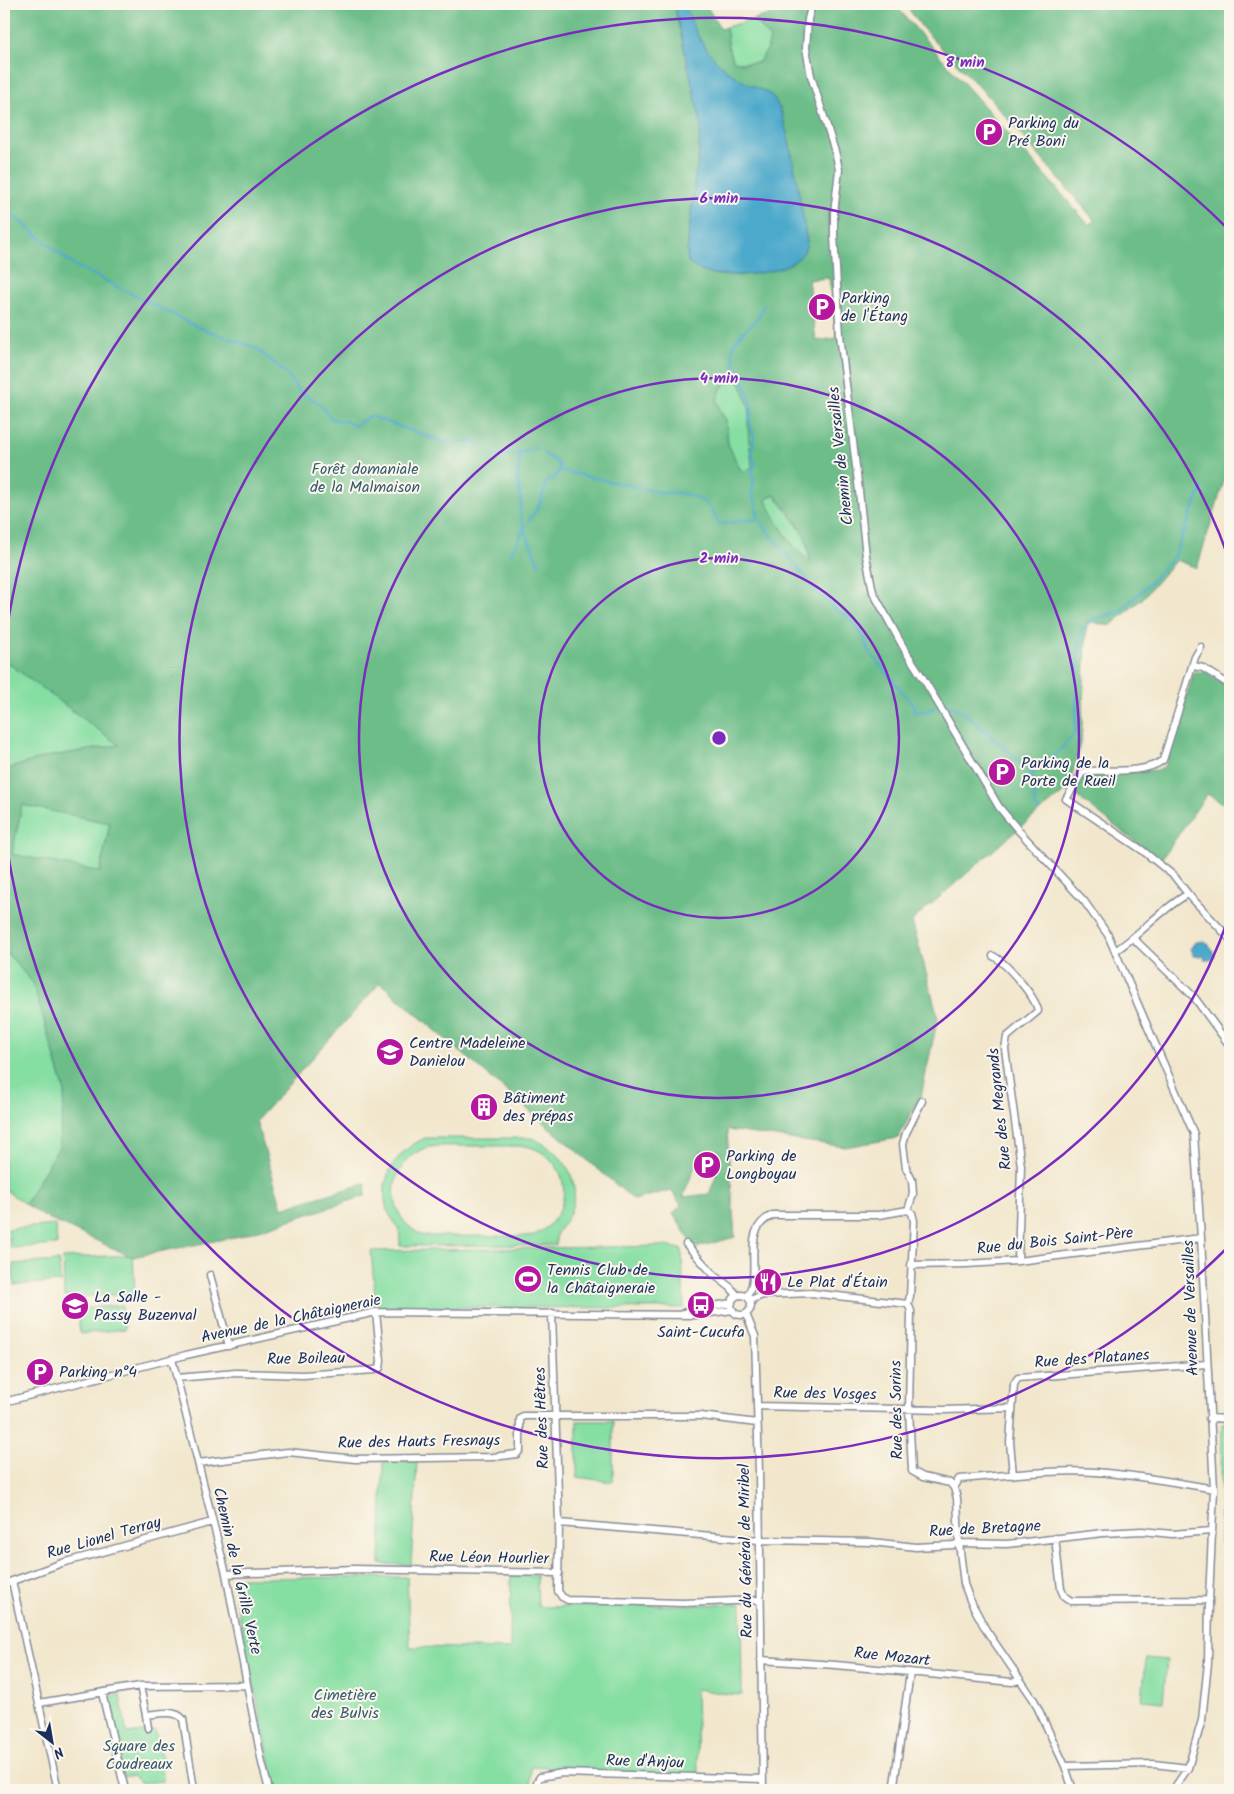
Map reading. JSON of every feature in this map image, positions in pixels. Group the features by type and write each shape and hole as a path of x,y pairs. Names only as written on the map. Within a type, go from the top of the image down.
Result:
{"street":[{"name":"Chemin de Versailles","path":"812,4 808,19 806,48 811,76 839,170 834,213 834,236 840,325 866,556 873,592 906,652 999,807 1045,859"},
{"path":"1201,647 1195,657 1194,666 1163,760 1157,765 1146,768 1082,773 1066,799 1142,850 1174,876 1230,939"},
{"path":"1194,666 1203,668 1230,685"},
{"name":"Avenue de Versailles","path":"1045,859 1084,901 1108,935 1194,1134 1214,1489 1208,1663 1202,1720 1188,1768 1173,1790"},
{"path":"1115,951 1134,939 1179,899 1188,894"},
{"path":"1134,939 1194,997 1230,1046"},
{"name":"Rue des Megrands","path":"993,956 1001,960 1029,994 1037,1005 1038,1011 1007,1037 1005,1049 1021,1166 1018,1261"},
{"name":"Rue des Sorins","path":"922,1101 906,1133 904,1144 906,1168 912,1180 913,1194 908,1210 912,1213 914,1221 908,1304 911,1311 909,1409 912,1471 922,1477 950,1483 954,1488"},
{"path":"908,1210 879,1215 773,1215 766,1218 757,1227 754,1240 752,1289 749,1298 751,1305 746,1314 736,1314 732,1307 733,1298 742,1294 749,1298 763,1294 811,1293 908,1304"},
{"name":"Rue du Bois Saint-Père","path":"911,1265 1018,1261 1201,1238"},
{"path":"686,1244 713,1274 737,1295"},
{"path":"210,1275 228,1346"},
{"name":"Avenue de la Châtaigneraie","path":"4,1402 172,1359 376,1312 695,1315 732,1307"},
{"name":"Rue Boileau","path":"176,1378 236,1373 303,1375 374,1370 380,1368 381,1361 376,1312"},
{"name":"Rue des Hêtres","path":"552,1313 559,1523"},
{"name":"Rue du Général de Miribel","path":"746,1314 755,1336 763,1790"},
{"name":"Chemin de la Grille Verte","path":"172,1359 226,1574 262,1763 269,1790"},
{"name":"Rue des Platanes","path":"1013,1475 1010,1442 1014,1384 1018,1378 1207,1364"},
{"name":"Rue des Vosges","path":"757,1406 944,1410 1012,1408"},
{"name":"Rue des Hauts Fresnays","path":"198,1463 288,1452 355,1459 493,1457 517,1454 520,1450 520,1419 523,1416 701,1416 757,1423"},
{"path":"1209,1418 1230,1419"},
{"path":"1072,1790 1066,1766 1034,1700 986,1630 970,1600 964,1584 959,1543 957,1498 954,1488 959,1479 1048,1472 1096,1472 1164,1480 1214,1489"},
{"name":"Rue Lionel Terray","path":"4,1584 62,1563 212,1522"},
{"path":"559,1523 759,1540"},
{"name":"Rue Léon Hourlier","path":"226,1574 354,1569 559,1573 559,1523"},
{"name":"Rue de Bretagne","path":"759,1540 872,1542 916,1547 959,1543 1007,1544 1142,1531 1172,1534 1212,1531"},
{"path":"1055,1538 1060,1588 1064,1596 1071,1601 1209,1600"},
{"path":"559,1573 558,1591 562,1597 568,1600 683,1603 760,1600"},
{"path":"12,1581 58,1790"},
{"name":"Rue Mozart","path":"761,1660 1012,1682 1019,1680"},
{"path":"898,1790 894,1784 910,1672"},
{"path":"39,1703 140,1686 247,1686"},
{"path":"140,1686 148,1728"},
{"path":"102,1693 125,1790"},
{"path":"146,1715 174,1713 180,1715 183,1719 194,1790"},
{"path":"1066,1766 1154,1764 1188,1768"},
{"name":"Rue d'Anjou","path":"537,1790 540,1777 562,1773 763,1779"}],"green space":[{"name":"Forêt domaniale de la Malmaison","path":"4,4 674,4 701,123 687,251 688,262 709,273 731,276 755,274 788,265 800,257 807,242 781,109 732,75 711,57 691,25 685,4 705,4 721,29 726,27 729,51 734,61 758,63 767,50 770,39 755,19 789,9 789,4 894,4 1089,225 1095,221 988,96 924,30 905,4 1230,4 1230,468 1228,468 1197,568 1176,560 1143,598 1110,626 1087,621 1081,744 1068,789 1018,829 912,921 938,1017 921,1096 898,1138 845,1147 727,1130 735,1237 695,1248 673,1214 681,1205 671,1190 634,1200 380,983 256,1121 282,1208 366,1183 365,1196 240,1236 132,1257 43,1216 25,1204 59,1147 65,1092 33,983 9,955 4,952 4,770 46,757 119,745 4,660","holes":["829,278 837,338 816,341 808,280","732,379 738,379 750,412 748,429 752,467 745,471 740,469 728,444 726,420 720,411 717,399 722,387","774,494 793,517 807,543 810,562 786,536 766,500","22,805 110,823 100,872 12,854","701,1151 720,1152 715,1179 709,1194 683,1197"]},
{"path":"755,19 770,39 767,50 758,63 734,61 729,51 726,27"},
{"path":"732,379 739,379 750,412 748,429 753,467 744,472 740,469 728,444 726,420 720,411 717,400 722,387"},
{"path":"774,494 805,535 810,562 792,543 768,505 766,500"},
{"path":"4,660 119,745 46,757 4,770"},
{"path":"1194,672 1206,672 1230,688 1230,807 1207,794 1160,861 1075,795 1076,783 1081,774 1158,770 1165,766"},
{"path":"22,805 110,823 100,872 12,854"},
{"path":"4,952 9,955 33,983 65,1092 59,1147 25,1204 4,1189"},
{"path":"425,1138 531,1138 551,1149 566,1166 574,1186 571,1210 557,1233 556,1245 400,1246 399,1230 386,1206 385,1184 393,1165 415,1143","holes":["442,1146 526,1146 542,1152 553,1162 560,1174 564,1188 562,1202 557,1215 547,1227 532,1236 424,1236 413,1230 398,1211 394,1190 398,1174 402,1166 414,1154 422,1150"]},
{"path":"56,1225 57,1245 10,1248 8,1229"},
{"name":"Tennis Club de la Châtaigneraie","path":"664,1246 682,1249 684,1308 376,1307 371,1251"},
{"path":"133,1255 135,1294 64,1297 63,1258"},
{"path":"59,1261 60,1282 14,1285 13,1264"},
{"path":"122,1305 125,1329 80,1334 77,1309"},
{"path":"577,1421 613,1421 613,1482 577,1477"},
{"path":"1222,1423 1230,1423 1230,1542 1222,1541 1220,1543"},
{"path":"417,1461 411,1565 380,1564 383,1462"},
{"name":"Cimetière des Bulvis","path":"511,1576 537,1576 538,1607 741,1604 742,1695 696,1689 698,1774 548,1770 547,1767 531,1766 530,1790 276,1790 232,1582 237,1578 407,1577 410,1647 510,1649"},
{"path":"1146,1658 1167,1660 1163,1702 1142,1700"},
{"name":"Square des Coudreaux","path":"120,1695 127,1734 155,1730 162,1758 163,1781 141,1783 132,1776 123,1776 105,1697"}],"water":[{"path":"674,4 685,4 700,39 722,66 732,74 773,97 779,107 789,143 807,242 803,253 785,266 771,271 727,275 704,272 688,262 687,251 701,123"},
{"path":"1205,941 1211,947 1215,957 1211,960 1204,960 1205,956 1194,956 1191,949 1196,942"}],"waterway":[{"path":"4,208 72,264 198,327 256,348 286,373 298,390 321,405 331,419 344,421 355,426 370,416 446,443 474,441 481,447"},
{"path":"763,306 756,319 737,338 732,354 735,361 733,365 743,372 752,412 749,419 754,438 752,451 755,465 751,475 754,479 752,494 756,503 758,519 814,588 835,609 852,620 865,639 868,650 913,705 914,712 934,708"},
{"path":"492,456 510,455 537,448"},
{"path":"520,451 520,465 517,477 521,500 520,512 524,529 539,564"},
{"path":"544,453 559,464 559,470 663,493 681,493 693,497 709,506 719,524 758,519"},
{"path":"529,520 540,504 547,481 554,478 559,470"},
{"path":"1032,774 1060,750 1075,733 1081,630 1093,619 1118,612 1140,593 1174,556 1202,488"},
{"path":"511,553 526,526"},
{"path":"943,705 960,710 973,720 1032,774 1035,805 1038,811"}],"place":[{"name":"Parking du Pré Boni","path":"989,132"},
{"name":"Parking de l'Étang","path":"822,307"},
{"name":"Parking de la Porte de Rueil","path":"1002,772"},
{"name":"Centre Madeleine Danielou","path":"390,1052"},
{"name":"Bâtiment des prépas","path":"484,1107"},
{"name":"Parking de Longboyau","path":"707,1165"},
{"name":"Tennis Club de la Châtaigneraie","path":"528,1279"},
{"name":"Le Plat d'Étain","path":"768,1282"},
{"name":"Saint-Cucufa","path":"701,1305"},
{"name":"La Salle - Passy Buzenval","path":"75,1306"},
{"name":"Parking n°4","path":"40,1372"}]}
